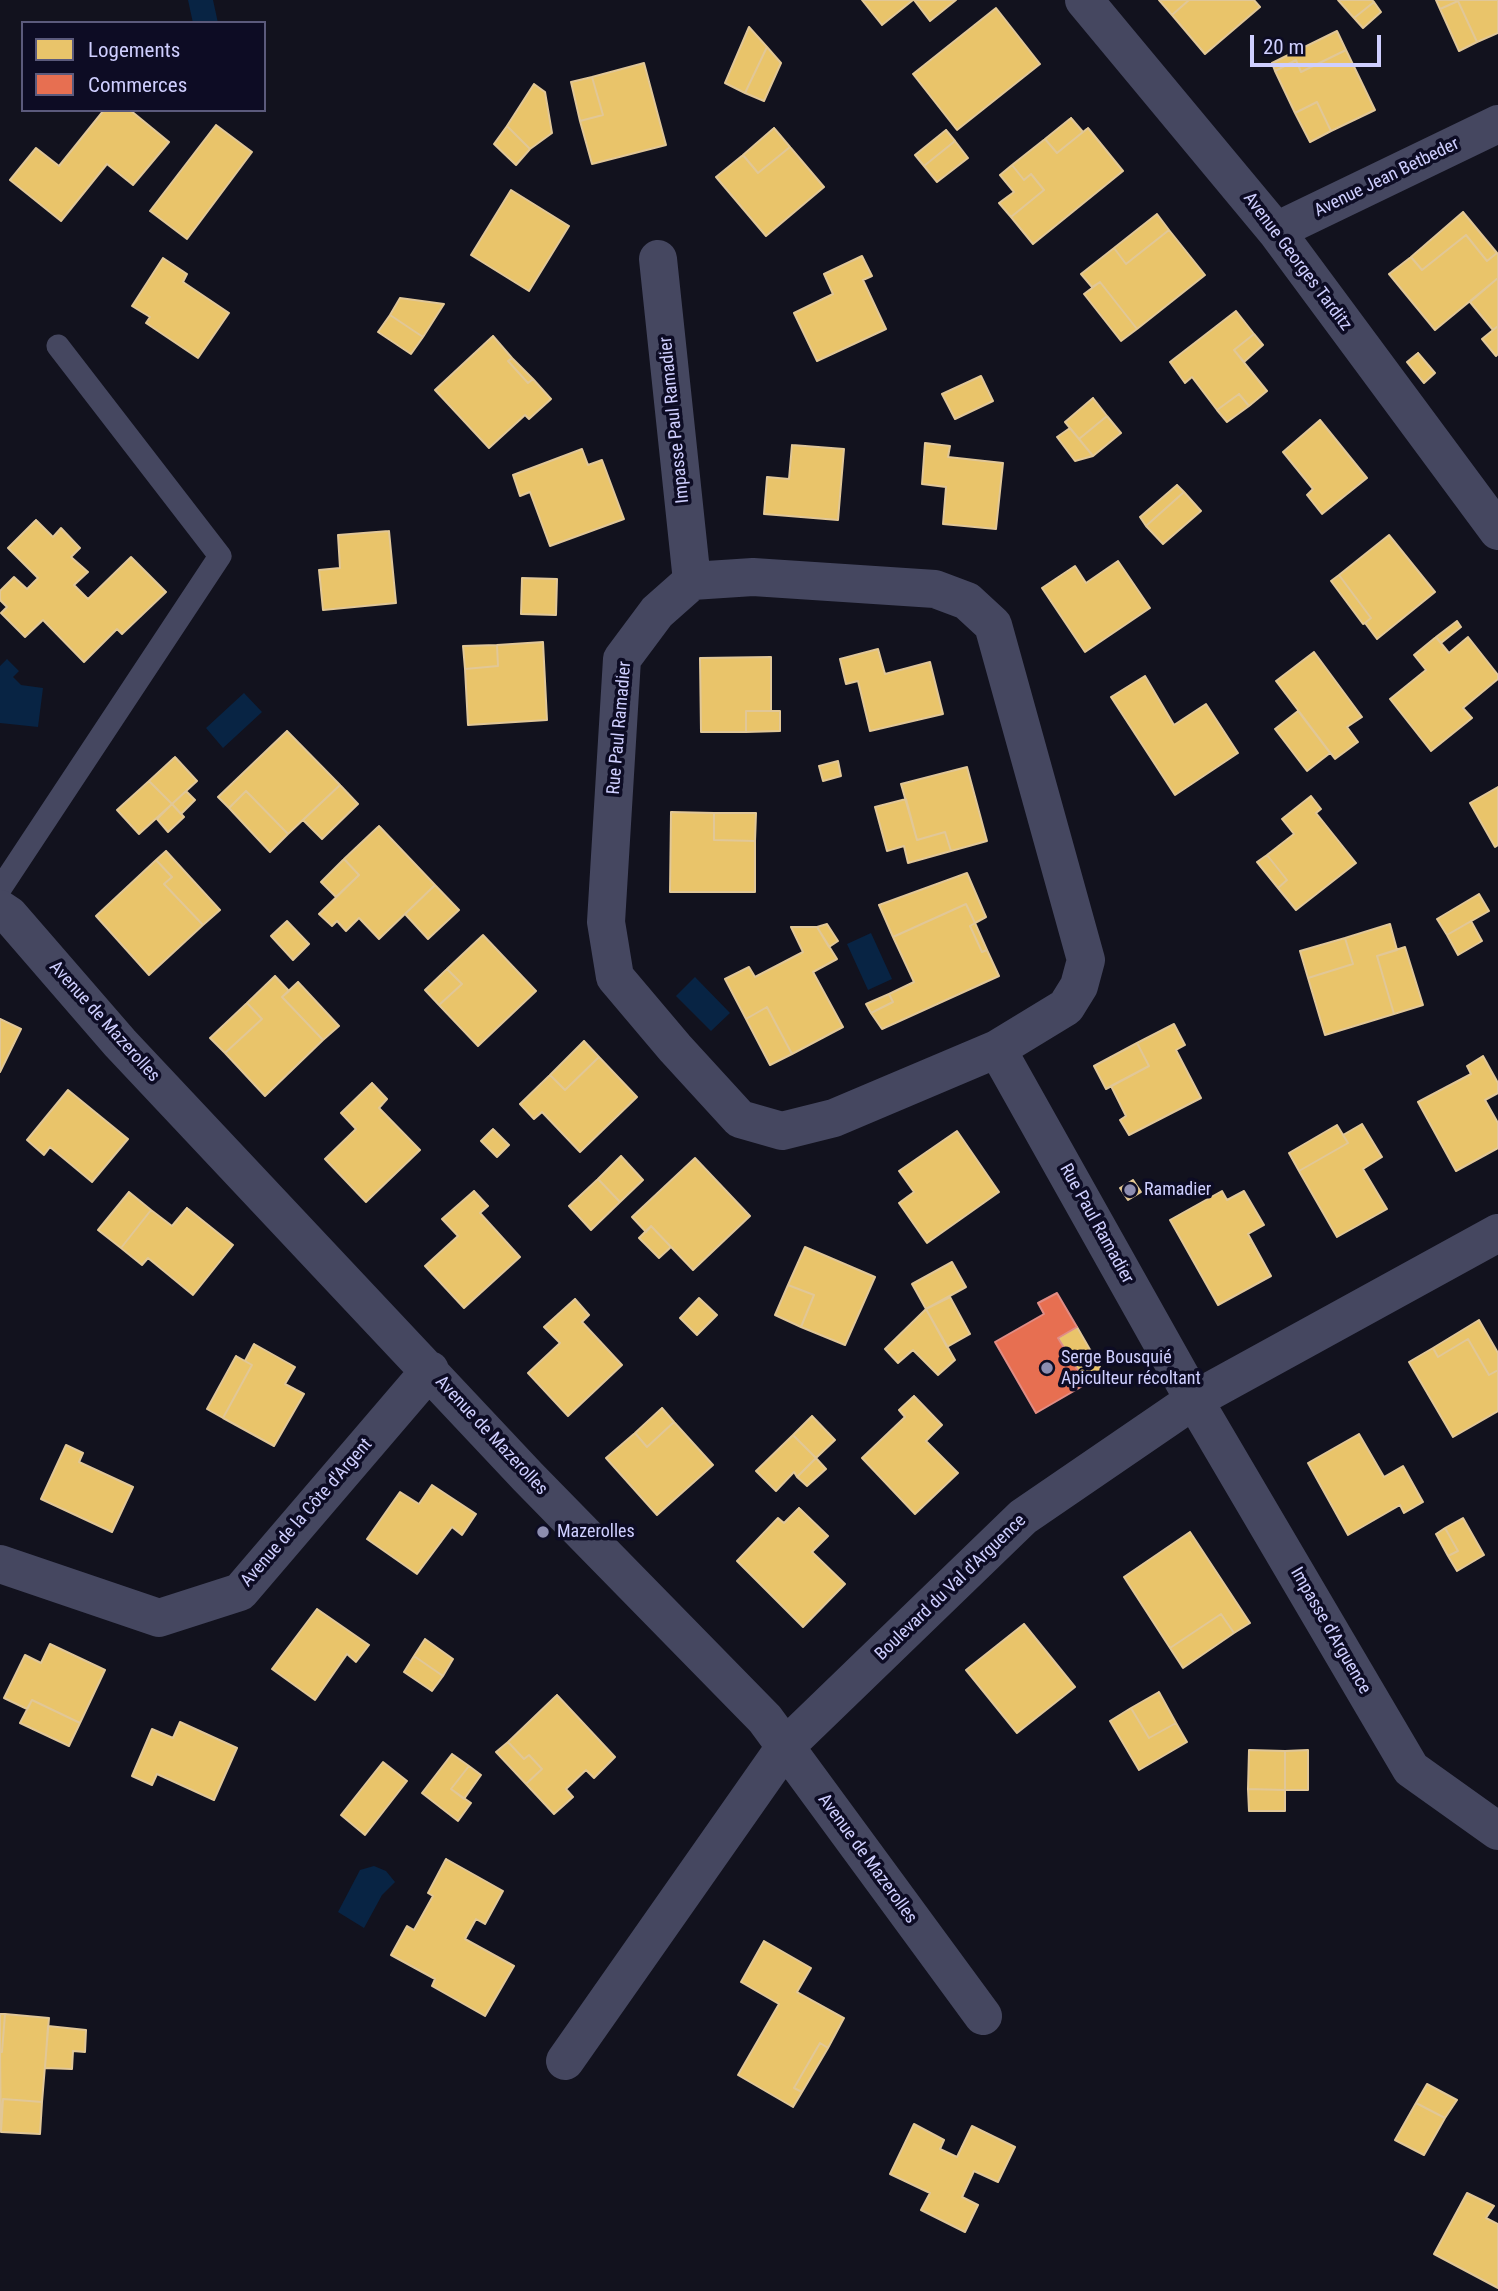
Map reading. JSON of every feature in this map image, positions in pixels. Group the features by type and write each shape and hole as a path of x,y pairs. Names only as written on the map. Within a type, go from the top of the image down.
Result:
{"street":[{"name":"Avenue Georges Tarditz","path":"1084,0 1276,231 1498,531"},
{"name":"Avenue Jean Betbeder","path":"1276,231 1498,124"},
{"name":"Impasse Paul Ramadier","path":"658,259 692,581"},
{"name":"Rue Paul Ramadier","path":"753,577 934,589 967,601 993,625 1086,960 1079,986 1066,1007 998,1049 834,1118 782,1131 740,1119 615,977 606,922 622,659 657,612 692,581 753,577"},
{"name":"Avenue de Mazerolles","path":"0,909 9,915 129,1053 528,1477 765,1719 983,2017"},
{"name":"Rue Paul Ramadier","path":"998,1049 1194,1400"},
{"name":"Boulevard du Val d'Arguence","path":"565,2061 785,1747 1023,1517 1194,1400 1498,1233"},
{"name":"Avenue de la Côte d'Argent","path":"0,1564 159,1618 240,1592 430,1370"},
{"name":"Impasse d'Arguence","path":"1194,1400 1411,1769 1498,1831"}],"lane":[{"path":"0,889 220,556 58,346"}],"water":[{"path":"188,0 213,0 218,21 193,21"},
{"path":"7,659 19,671 13,677 21,685 43,688 38,727 0,723 0,666"},
{"path":"244,693 262,712 223,748 206,728"},
{"path":"871,933 892,979 868,990 847,944"},
{"path":"695,977 730,1013 711,1031 676,996"},
{"path":"374,1866 386,1871 395,1882 382,1895 364,1928 338,1912 360,1870"}],"building: Logements":[{"path":"862,0 913,0 882,25"},
{"path":"914,0 956,0 930,21"},
{"path":"1159,0 1189,0 1172,15"},
{"path":"1189,0 1254,0 1260,7 1205,54 1172,15"},
{"path":"1338,0 1372,0 1374,2 1354,18"},
{"path":"1436,0 1498,0 1498,33 1477,42 1458,1 1440,9"},
{"path":"1458,1 1477,42 1459,51 1440,9"},
{"path":"1374,2 1381,12 1363,28 1354,18"},
{"path":"996,8 1040,64 957,130 913,74"},
{"path":"749,27 767,47 745,93 725,83"},
{"path":"1337,31 1346,50 1301,72 1296,60 1275,71 1272,63"},
{"path":"767,47 781,63 764,101 745,93"},
{"path":"1346,50 1375,110 1331,131 1317,102 1295,113 1275,71 1296,60 1301,72"},
{"path":"644,63 666,145 592,164 580,121 603,115 592,77"},
{"path":"592,77 603,115 580,121 571,82"},
{"path":"534,84 545,92 552,133 530,149 507,126"},
{"path":"1317,102 1331,131 1310,142 1295,113"},
{"path":"102,112 132,112 169,142 133,185 107,164 61,221 10,180 36,148 59,166"},
{"path":"1071,118 1083,132 1057,153 1045,139"},
{"path":"216,125 252,152 187,239 150,211"},
{"path":"507,126 530,149 516,165 494,144"},
{"path":"774,128 790,147 758,173 743,155"},
{"path":"1088,128 1123,171 1033,244 1011,217 1044,190 1031,174 1024,180 1012,165 1045,139 1057,153"},
{"path":"946,130 955,141 924,166 915,155"},
{"path":"955,141 968,158 937,182 924,166"},
{"path":"790,147 824,187 766,236 716,177 743,155 758,173"},
{"path":"1012,165 1024,180 1031,174 1044,190 1011,217 999,203 1014,192 1000,175"},
{"path":"511,190 569,226 529,291 471,255"},
{"path":"1463,212 1497,253 1487,261 1466,235 1422,270 1411,257"},
{"path":"1157,214 1169,230 1126,264 1114,248"},
{"path":"1169,230 1205,275 1137,329 1100,282 1092,287 1081,274 1114,248 1126,264"},
{"path":"1466,235 1487,261 1498,254 1498,278 1435,330 1389,274 1411,257 1422,270"},
{"path":"862,256 872,276 863,280 886,329 817,361 794,313 833,294 824,274"},
{"path":"163,258 187,274 183,282 229,313 198,358 146,323 150,317 132,306"},
{"path":"1498,278 1498,326 1493,330 1470,302"},
{"path":"1100,282 1137,329 1121,341 1084,294"},
{"path":"400,298 444,304 423,337 390,315"},
{"path":"1236,311 1254,334 1234,350 1267,391 1249,406 1239,394 1217,410 1192,377 1185,383 1170,362"},
{"path":"390,315 423,337 411,354 378,332"},
{"path":"1498,326 1498,354 1496,356 1482,339"},
{"path":"1254,334 1263,345 1244,362 1234,350"},
{"path":"493,336 512,358 508,361 528,383 533,379 551,399 529,419 525,415 489,448 435,390"},
{"path":"1418,353 1435,373 1424,383 1407,362"},
{"path":"512,358 533,379 528,383 508,361"},
{"path":"981,376 993,401 955,419 942,394"},
{"path":"1239,394 1249,406 1227,422 1217,410"},
{"path":"1093,398 1107,416 1079,439 1065,422"},
{"path":"1107,416 1121,433 1093,456 1079,439"},
{"path":"1320,420 1367,478 1322,514 1307,495 1313,489 1283,452"},
{"path":"1070,428 1093,456 1075,461 1057,437"},
{"path":"925,443 950,446 948,457 1003,463 996,529 943,524 946,487 922,484"},
{"path":"792,445 844,449 838,520 764,514 767,477 789,479"},
{"path":"582,449 588,465 602,460 624,519 550,546 530,492 520,496 513,475"},
{"path":"1177,485 1184,492 1146,526 1140,517"},
{"path":"1184,492 1201,511 1163,544 1146,526"},
{"path":"36,520 53,537 61,528 80,548 71,557 88,572 74,585 88,599 131,557 166,592 122,634 117,629 84,662 43,620 25,637 1,613 7,607 0,600 0,591 14,577 27,589 38,578 8,548"},
{"path":"389,531 396,603 323,610 319,570 340,568 338,535"},
{"path":"1389,535 1435,592 1377,639 1365,623 1371,618 1339,575"},
{"path":"1118,561 1150,608 1085,652 1042,588 1075,566 1086,583"},
{"path":"1339,575 1371,618 1365,623 1363,624 1331,581"},
{"path":"522,578 557,579 556,615 521,614"},
{"path":"1457,621 1461,627 1441,643 1436,637"},
{"path":"1436,637 1449,653 1468,637 1498,675 1498,679 1463,708 1472,718 1431,751 1390,699 1426,670 1414,655"},
{"path":"543,642 547,720 468,725 465,669 498,666 497,645"},
{"path":"497,645 498,666 465,669 463,646"},
{"path":"878,649 885,674 930,662 943,714 870,731 858,681 846,684 840,659"},
{"path":"1314,652 1362,717 1347,727 1358,742 1335,759 1276,681"},
{"path":"771,657 771,711 746,711 746,732 701,732 700,658"},
{"path":"1145,676 1174,725 1206,704 1238,753 1175,795 1111,697"},
{"path":"746,711 780,711 780,731 746,732"},
{"path":"1298,711 1330,753 1307,771 1275,729"},
{"path":"287,731 340,785 288,834 246,791 229,808 218,797"},
{"path":"175,757 197,781 172,804 149,781"},
{"path":"838,761 841,776 823,781 819,766"},
{"path":"967,767 987,841 951,851 945,832 917,840 901,784"},
{"path":"149,781 172,804 139,834 117,810"},
{"path":"340,785 358,804 322,839 303,820"},
{"path":"1498,787 1498,845 1495,847 1470,803"},
{"path":"186,791 195,800 181,814 172,804"},
{"path":"246,791 288,834 270,852 229,808"},
{"path":"1311,796 1321,809 1316,813 1356,863 1296,910 1278,888 1287,880 1267,855 1294,834 1282,819"},
{"path":"906,799 917,840 945,832 951,851 908,863 904,846 887,851 875,807"},
{"path":"172,804 184,817 168,832 157,819"},
{"path":"671,812 714,813 714,840 755,841 755,892 670,892"},
{"path":"714,813 756,813 755,841 714,840"},
{"path":"379,826 435,885 379,939 359,918 346,931 337,921 332,926 319,914 359,875 344,859"},
{"path":"166,851 220,910 203,925 164,884 172,877 156,860"},
{"path":"1267,855 1287,880 1278,888 1257,862"},
{"path":"344,859 359,875 336,897 321,882"},
{"path":"156,860 172,877 164,884 203,925 149,975 96,916"},
{"path":"967,873 986,917 975,923 966,904 893,937 879,905"},
{"path":"435,885 459,910 428,939 405,914"},
{"path":"1479,894 1489,911 1447,935 1437,919"},
{"path":"966,904 975,923 970,926 982,952 987,950 999,976 882,1029 871,1013 893,1002 889,994 914,982 893,937"},
{"path":"287,921 309,944 293,960 271,936"},
{"path":"1471,921 1482,941 1458,955 1447,935"},
{"path":"975,923 987,950 982,952 970,926"},
{"path":"827,924 838,941 829,947 817,927"},
{"path":"1390,924 1397,950 1377,956 1394,1014 1325,1035 1308,978 1353,964 1345,938"},
{"path":"791,927 817,927 837,959 813,972 843,1027 792,1054 767,1007 746,1019 725,979 749,967 755,977 803,952"},
{"path":"483,935 536,991 478,1046 439,1005 462,984 447,969"},
{"path":"1345,938 1353,964 1308,978 1300,951"},
{"path":"1405,947 1423,1005 1394,1014 1377,956"},
{"path":"447,969 462,984 439,1005 425,990"},
{"path":"275,976 289,991 282,997 323,1040 265,1096 225,1053 262,1019 247,1003"},
{"path":"298,982 339,1026 323,1040 282,997"},
{"path":"889,994 893,1002 871,1013 866,1004"},
{"path":"247,1003 262,1019 225,1053 210,1038"},
{"path":"767,1007 792,1054 770,1065 746,1019"},
{"path":"0,1019 21,1029 0,1072"},
{"path":"1174,1024 1185,1045 1176,1050 1201,1098 1129,1135 1120,1120 1126,1116 1111,1086 1149,1066 1137,1043"},
{"path":"584,1041 599,1057 565,1090 550,1075"},
{"path":"1137,1043 1149,1066 1106,1089 1094,1066"},
{"path":"1483,1056 1498,1083 1498,1093 1485,1100 1498,1123 1498,1148 1456,1171 1418,1102 1471,1074 1467,1066"},
{"path":"599,1057 637,1097 580,1152 542,1112 534,1119 520,1104 550,1075 565,1090"},
{"path":"372,1083 387,1099 379,1108 420,1150 366,1202 325,1159 356,1129 341,1113"},
{"path":"68,1090 128,1139 92,1182 50,1147 44,1155 27,1140"},
{"path":"1362,1124 1382,1157 1363,1169 1387,1209 1337,1237 1299,1171 1348,1143 1343,1135"},
{"path":"1337,1125 1348,1143 1299,1171 1289,1153"},
{"path":"493,1129 509,1145 497,1157 481,1141"},
{"path":"957,1131 999,1192 927,1243 899,1203 914,1192 899,1171"},
{"path":"621,1156 643,1180 620,1202 598,1179"},
{"path":"695,1158 750,1216 693,1270 651,1226 646,1232 632,1217"},
{"path":"598,1179 620,1202 591,1230 569,1206"},
{"name":"Ramadier","path":"1133,1180 1141,1192 1128,1200 1120,1188"},
{"path":"474,1191 488,1206 480,1213 520,1257 464,1308 425,1266 458,1236 442,1219"},
{"path":"1222,1191 1227,1200 1244,1191 1264,1225 1248,1234 1271,1276 1218,1305 1170,1220"},
{"path":"129,1192 151,1210 121,1248 98,1230"},
{"path":"187,1208 233,1245 193,1295 148,1258 142,1265 121,1248 151,1210 172,1226"},
{"path":"651,1226 671,1247 659,1258 639,1238"},
{"path":"805,1247 875,1277 845,1345 801,1327 814,1295 788,1285"},
{"path":"952,1262 966,1287 926,1309 912,1284"},
{"path":"788,1285 814,1295 801,1327 775,1315"},
{"path":"950,1297 970,1334 947,1347 926,1309"},
{"path":"699,1298 717,1315 697,1335 680,1318"},
{"path":"575,1299 589,1315 582,1322 622,1365 568,1416 528,1373 560,1343 544,1327"},
{"path":"926,1309 955,1360 938,1375 913,1350 898,1363 885,1349"},
{"path":"1479,1320 1498,1353 1498,1370 1489,1375 1468,1339 1438,1357 1433,1348"},
{"path":"1077,1327 1104,1374 1086,1384 1058,1338"},
{"path":"1468,1339 1489,1375 1498,1370 1498,1411 1453,1437 1409,1362 1433,1348 1438,1357"},
{"path":"254,1344 295,1367 285,1384 304,1394 274,1446 223,1418 252,1365 245,1361"},
{"path":"236,1356 252,1365 223,1418 207,1409"},
{"path":"914,1396 942,1425 926,1441 958,1473 915,1514 862,1458 905,1417 899,1410"},
{"path":"662,1408 674,1422 647,1447 635,1433"},
{"path":"812,1416 835,1440 816,1458 793,1435"},
{"path":"674,1422 713,1465 657,1515 606,1458 635,1433 647,1447"},
{"path":"1359,1434 1384,1477 1403,1466 1423,1502 1404,1513 1400,1505 1348,1535 1308,1463"},
{"path":"793,1435 816,1458 797,1477 794,1472 776,1491 756,1471"},
{"path":"66,1445 83,1453 79,1462 133,1487 112,1532 41,1499"},
{"path":"816,1458 826,1469 807,1486 797,1477"},
{"path":"432,1485 476,1514 462,1535 452,1527 417,1574 367,1539 400,1492 419,1504"},
{"path":"799,1508 828,1536 812,1552 845,1584 803,1627 737,1561 778,1518 784,1523"},
{"path":"1463,1518 1484,1555 1457,1571 1448,1556 1458,1551 1445,1528"},
{"path":"1445,1528 1458,1551 1448,1556 1436,1534"},
{"path":"1190,1532 1250,1623 1234,1633 1221,1614 1170,1648 1124,1577"},
{"path":"317,1609 369,1645 356,1662 347,1654 315,1700 272,1669"},
{"path":"1221,1614 1234,1633 1183,1668 1170,1648"},
{"path":"1024,1624 1075,1687 1017,1733 966,1670"},
{"path":"425,1639 453,1659 443,1676 414,1656"},
{"path":"50,1644 105,1670 80,1723 32,1700 27,1709 4,1698 25,1655 41,1663"},
{"path":"414,1656 443,1676 432,1691 404,1672"},
{"path":"1159,1692 1176,1723 1149,1738 1131,1708"},
{"path":"557,1695 615,1757 594,1778 586,1770 566,1789 573,1797 554,1814 526,1784 542,1769 529,1755 524,1759 508,1742"},
{"path":"32,1700 80,1723 69,1746 20,1723"},
{"path":"1131,1708 1149,1738 1176,1723 1187,1742 1139,1770 1110,1721"},
{"path":"180,1722 237,1748 214,1800 157,1774 152,1785 132,1776 152,1729 173,1738"},
{"path":"508,1742 524,1759 529,1755 542,1769 526,1784 496,1752"},
{"path":"1249,1750 1285,1751 1285,1790 1248,1789"},
{"path":"1308,1750 1308,1790 1285,1790 1285,1751"},
{"path":"452,1754 469,1766 451,1789 471,1803 458,1821 422,1793"},
{"path":"383,1762 407,1781 365,1835 341,1815"},
{"path":"469,1766 481,1775 464,1799 451,1789"},
{"path":"1248,1789 1285,1790 1285,1811 1249,1811"},
{"path":"446,1859 503,1891 485,1924 476,1919 465,1939 514,1966 485,2016 432,1986 435,1979 391,1955 407,1926 414,1930 433,1896 428,1893"},
{"path":"764,1941 811,1968 797,1992 844,2018 828,2048 820,2043 794,2088 802,2092 793,2107 738,2075 779,2004 741,1982"},
{"path":"0,2014 5,2014 2,2052 0,2052"},
{"path":"5,2014 49,2018 42,2102 3,2099 1,2132 0,2052"},
{"path":"48,2026 86,2030 85,2052 73,2051 72,2069 45,2068"},
{"path":"820,2043 828,2048 802,2092 794,2088"},
{"path":"1427,2084 1457,2100 1445,2118 1416,2103"},
{"path":"3,2099 42,2102 40,2134 1,2132"},
{"path":"1416,2103 1445,2118 1424,2155 1395,2140"},
{"path":"914,2124 944,2140 940,2149 957,2157 972,2126 1015,2147 998,2182 974,2171 962,2197 978,2205 965,2232 921,2210 930,2193 890,2174"},
{"path":"1467,2193 1494,2206 1486,2218 1498,2224 1498,2288 1434,2254"}],"building: Commerces":[{"path":"1057,1293 1077,1327 1058,1338 1086,1384 1036,1413 995,1342 1044,1314 1038,1303"}],"place":[{"name":"Ramadier","path":"1130,1190"},
{"name":"Serge Bousquié Apiculteur récoltant","path":"1047,1368"},
{"name":"Mazerolles","path":"543,1532"}]}
